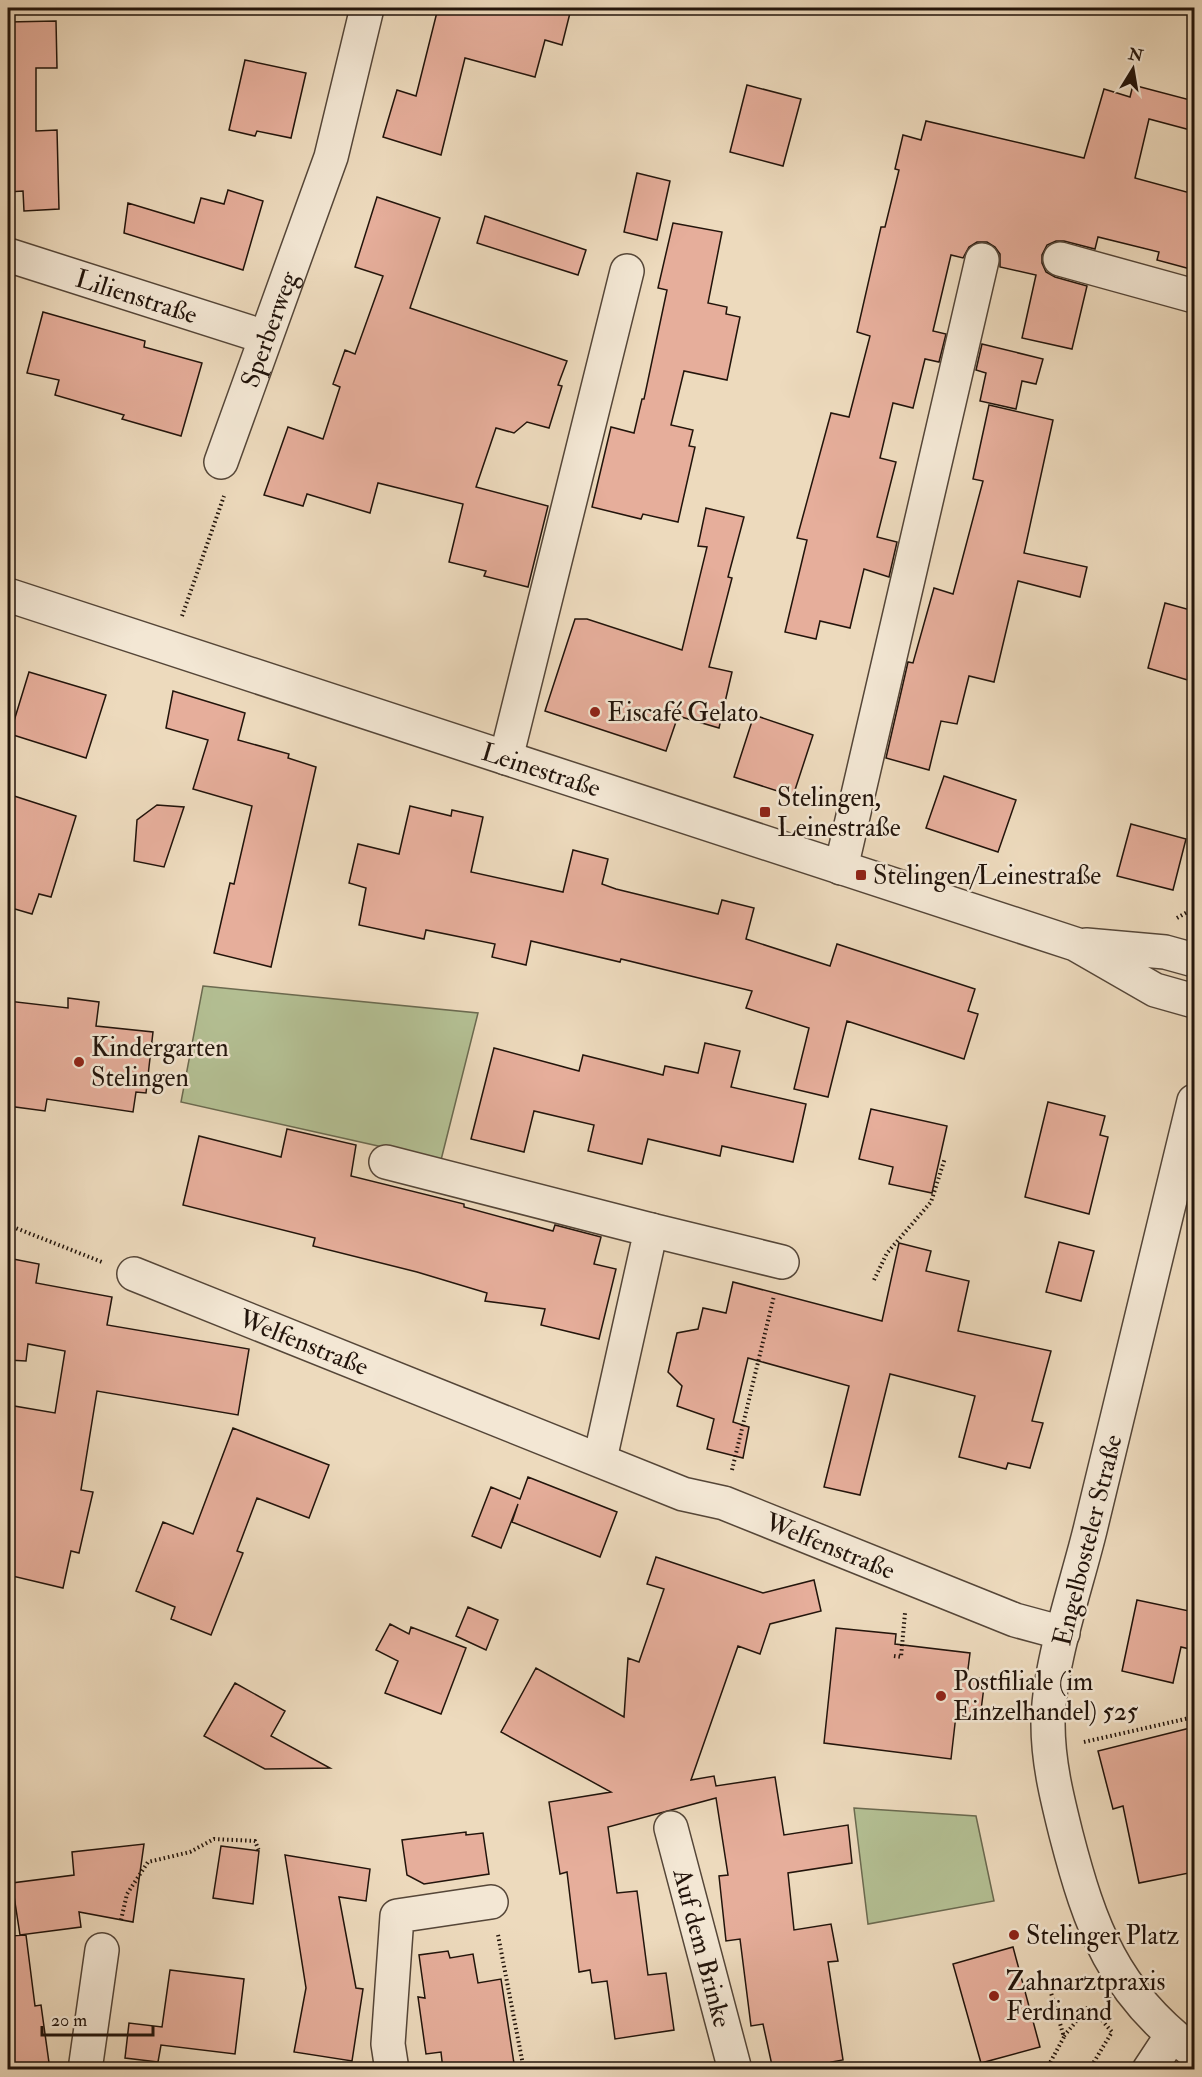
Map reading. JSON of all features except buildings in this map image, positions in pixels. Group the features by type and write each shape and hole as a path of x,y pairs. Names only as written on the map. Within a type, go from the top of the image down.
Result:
{"street":[{"name":"Sperberweg","path":"221,462 332,156 367,8"},
{"name":"Lilienstraße","path":"8,255 265,337"},
{"path":"841,868 982,260"},
{"path":"1060,260 1194,296"},
{"path":"506,758 627,271"},
{"name":"Leinestraße","path":"8,595 1076,944 1155,990 1194,1001"},
{"name":"Leinestraße","path":"1076,944 1165,952 1194,960"},
{"name":"Engelbosteler Straße","path":"1183,2044 1149,2014 1130,1990 1109,1959 1094,1927 1058,1802 1048,1723 1051,1691 1064,1633 1194,1101"},
{"path":"386,1162 782,1262"},
{"path":"600,1458 651,1230"},
{"name":"Welfenstraße","path":"134,1274 600,1458 683,1494 724,1503 1015,1620 1064,1633"},
{"name":"Auf dem Brinke","path":"672,1828 735,2070"},
{"path":"392,2070 388,2044 397,1916 491,1902"},
{"path":"85,2070 102,1950"},
{"path":"1149,2070 1183,2044"}],"path":[{"path":"171,647 230,479 221,462"},
{"path":"874,1280 887,1253 931,1202 945,1158"},
{"path":"8,1225 134,1274"},
{"path":"724,1503 782,1262"},
{"path":"894,1656 901,1657 908,1576"},
{"path":"1050,1749 1194,1717"},
{"path":"102,1950 118,1931 127,1894 148,1862 190,1852 214,1839 255,1841 259,1851"},
{"path":"491,1902 524,2070"},
{"path":"1049,1986 1064,2037"},
{"path":"1100,2018 1130,1990"},
{"path":"1046,2070 1064,2037 1089,2006 1112,2032 1089,2070"}],"green space":[{"path":"203,986 478,1013 441,1160 181,1102"},
{"path":"854,1808 976,1816 994,1901 868,1924"}],"place":[{"name":"Eiscafé Gelato","path":"595,712"},
{"name":"Stelingen, Leinestraße","path":"765,812"},
{"name":"Stelingen/Leinestraße","path":"861,875"},
{"name":"Kindergarten Stelingen","path":"79,1062"},
{"name":"Postfiliale (im Einzelhandel) 525","path":"941,1696"},
{"name":"Stelinger Platz","path":"1014,1935"},
{"name":"Zahnarztpraxis Ferdinand","path":"994,1996"}]}
